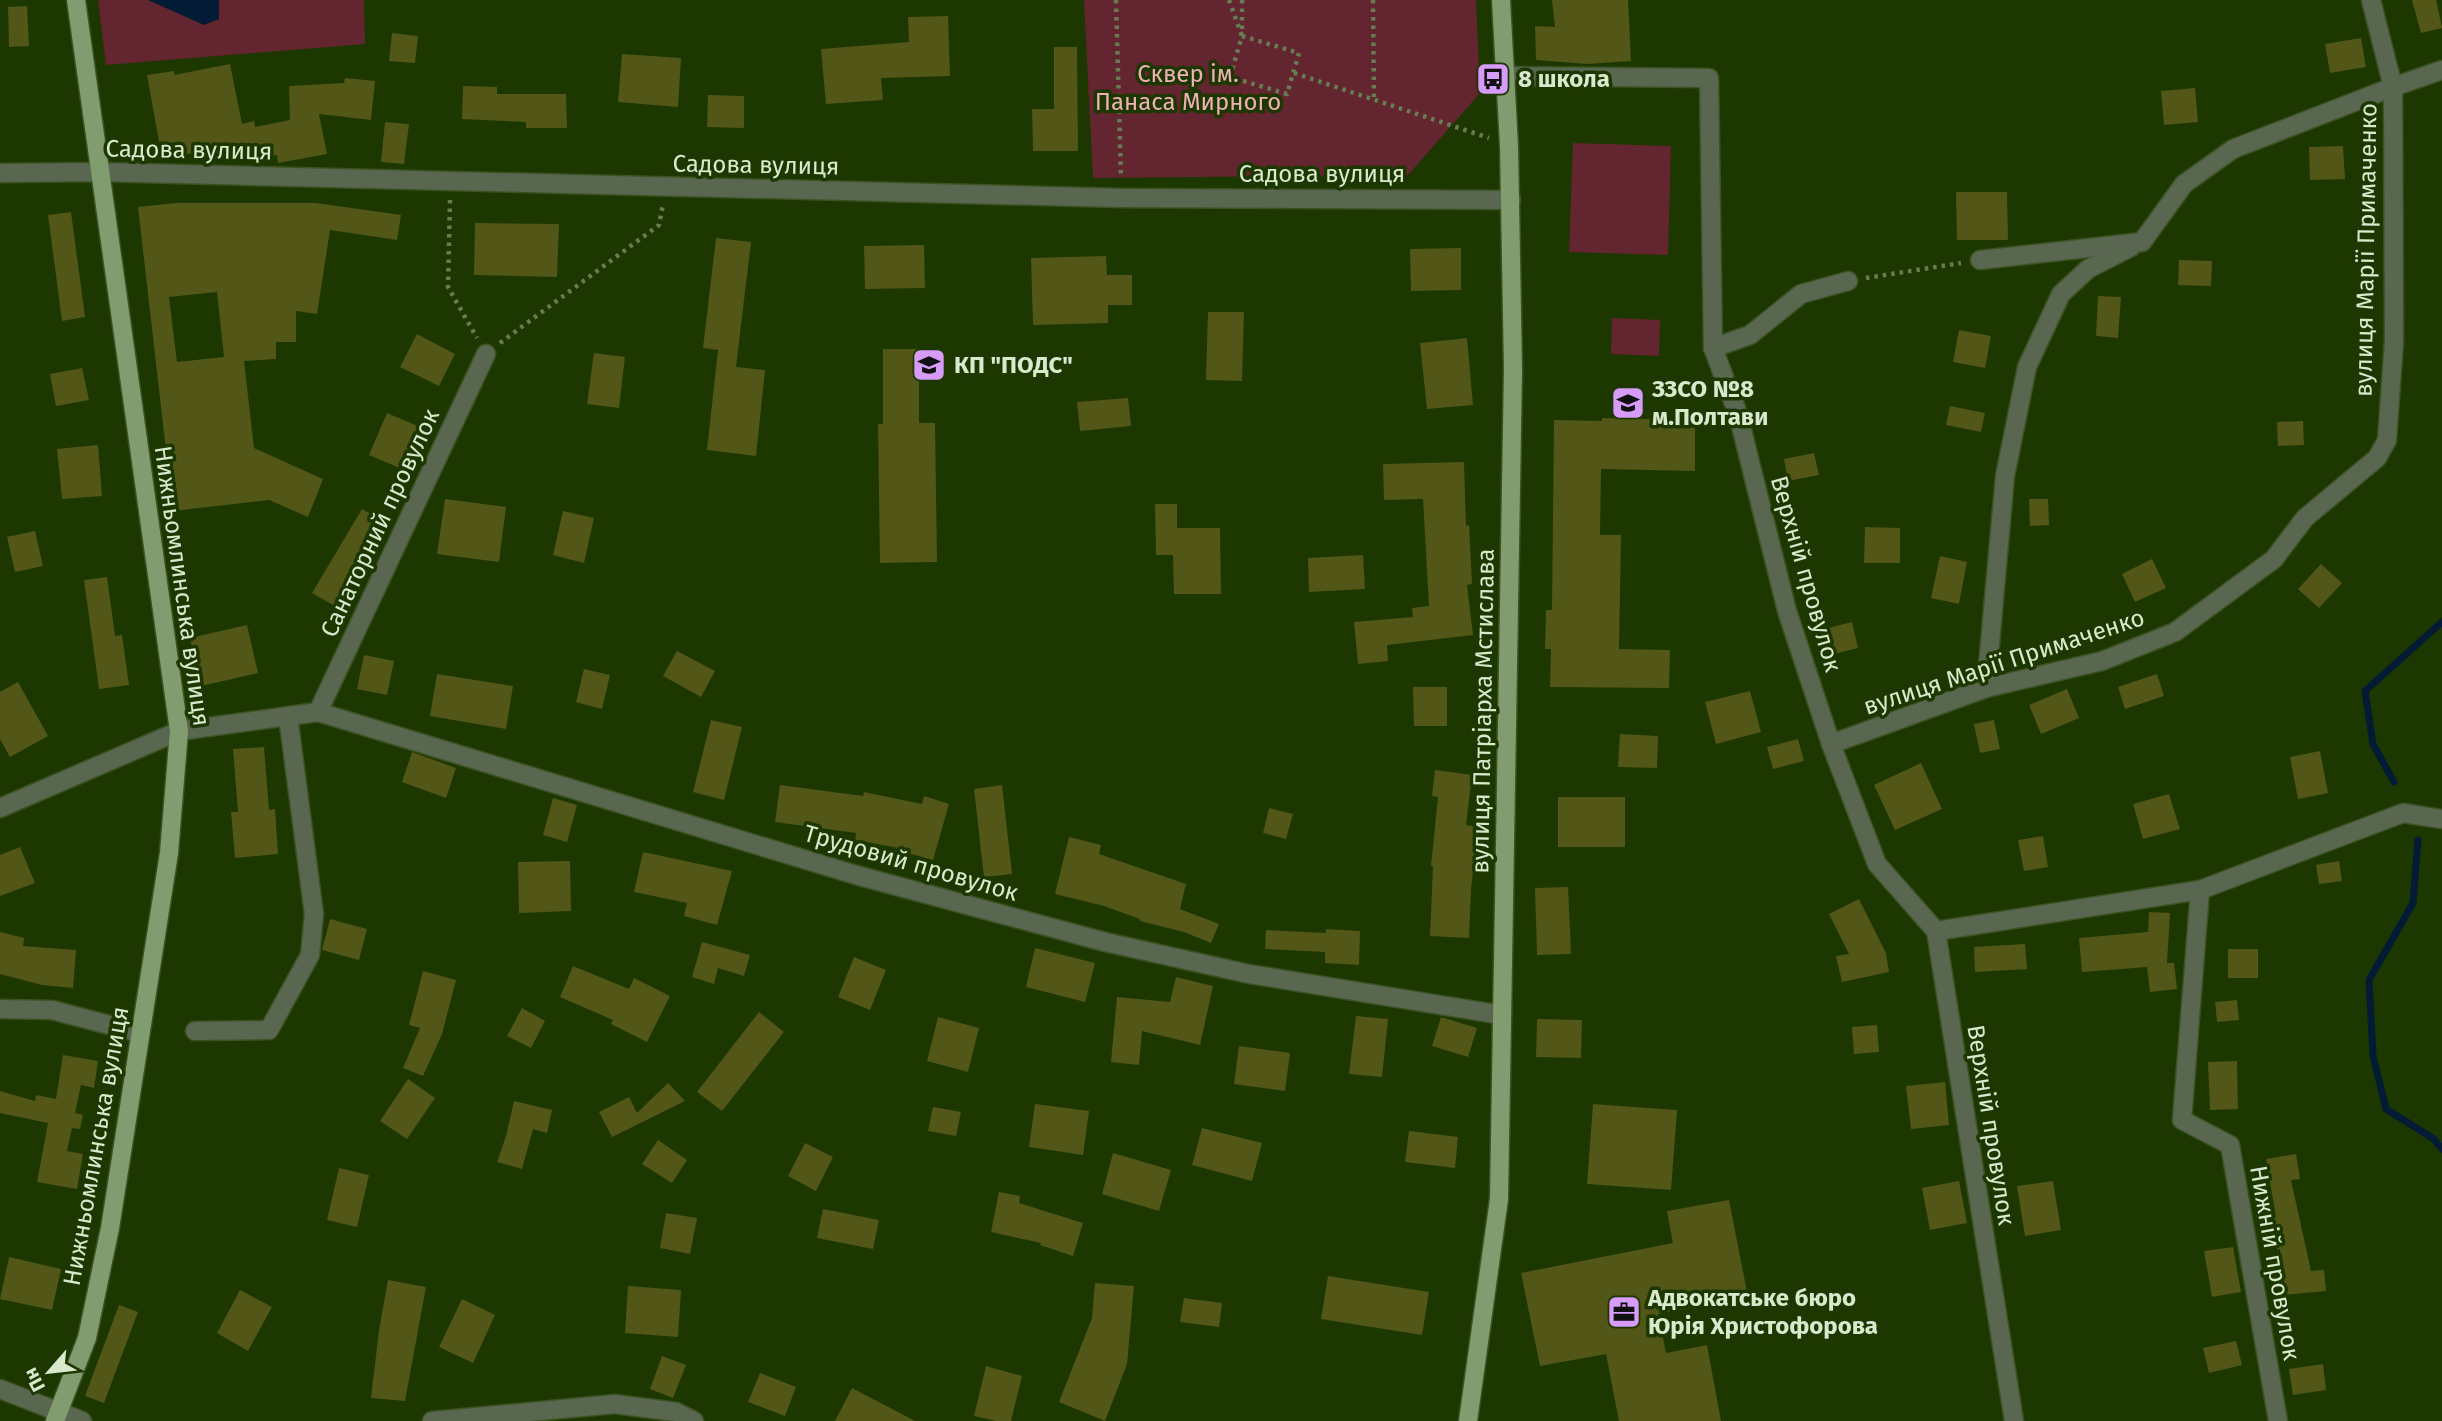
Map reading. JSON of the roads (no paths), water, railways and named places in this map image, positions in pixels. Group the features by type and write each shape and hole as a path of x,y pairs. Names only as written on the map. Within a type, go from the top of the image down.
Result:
{"main road":[{"name":"Нижньомлинська вулиця","path":"56,1416 87,1338 110,1228 169,853 179,730 76,0"},
{"name":"вулиця Патріарха Мстислава","path":"1468,1421 1499,1199 1513,369 1510,146 1501,0"}],"street":[{"name":"вулиця Марії Примаченко","path":"1831,744 1986,688 2102,661 2175,632 2274,559 2305,518 2376,458 2387,440 2394,341 2393,87 2371,0"},
{"path":"1986,688 2005,475 2027,367 2061,294 2088,269 2142,242 2184,184 2233,149 2442,70"},
{"name":"Верхній провулок","path":"1507,76 1709,78 1713,348 1738,414 1787,611 1831,744 1877,864 1936,931 2014,1421"},
{"name":"Садова вулиця","path":"0,173 101,172 1121,198 1511,200"},
{"path":"1980,260 2142,242"},
{"path":"1713,348 1750,335 1801,294 1848,281"},
{"name":"Санаторний провулок","path":"318,712 486,354"},
{"path":"0,808 179,730 318,712"},
{"name":"Трудовий провулок","path":"318,712 856,875 1105,942 1249,974 1502,1015"},
{"path":"195,1031 269,1030 310,955 314,914 288,716"},
{"path":"1936,931 2200,890 2403,813 2442,819"},
{"name":"Нижній провулок","path":"2200,890 2182,1120 2230,1145 2278,1421"},
{"path":"0,1009 52,1010 141,1033"},
{"path":"0,1389 56,1416 82,1421"},
{"path":"432,1421 615,1405 676,1412 694,1421"}],"water":[{"path":"148,0 219,0 219,19 204,25"}],"waterway":[{"path":"2394,782 2373,744 2365,691 2442,622"},
{"path":"2418,840 2413,903 2369,980 2373,1056 2386,1109 2434,1139 2442,1149"}],"place":[{"name":"8 школа","path":"1493,79"},
{"name":"КП \"ПОДС\"","path":"929,365"},
{"name":"ЗЗСО №8 м.Полтави","path":"1628,403"},
{"name":"Адвокатське бюро Юрія Христофорова","path":"1624,1312"}],"park label":[{"name":"Сквер ім. Панаса Мирного","path":"1188,88"}]}
